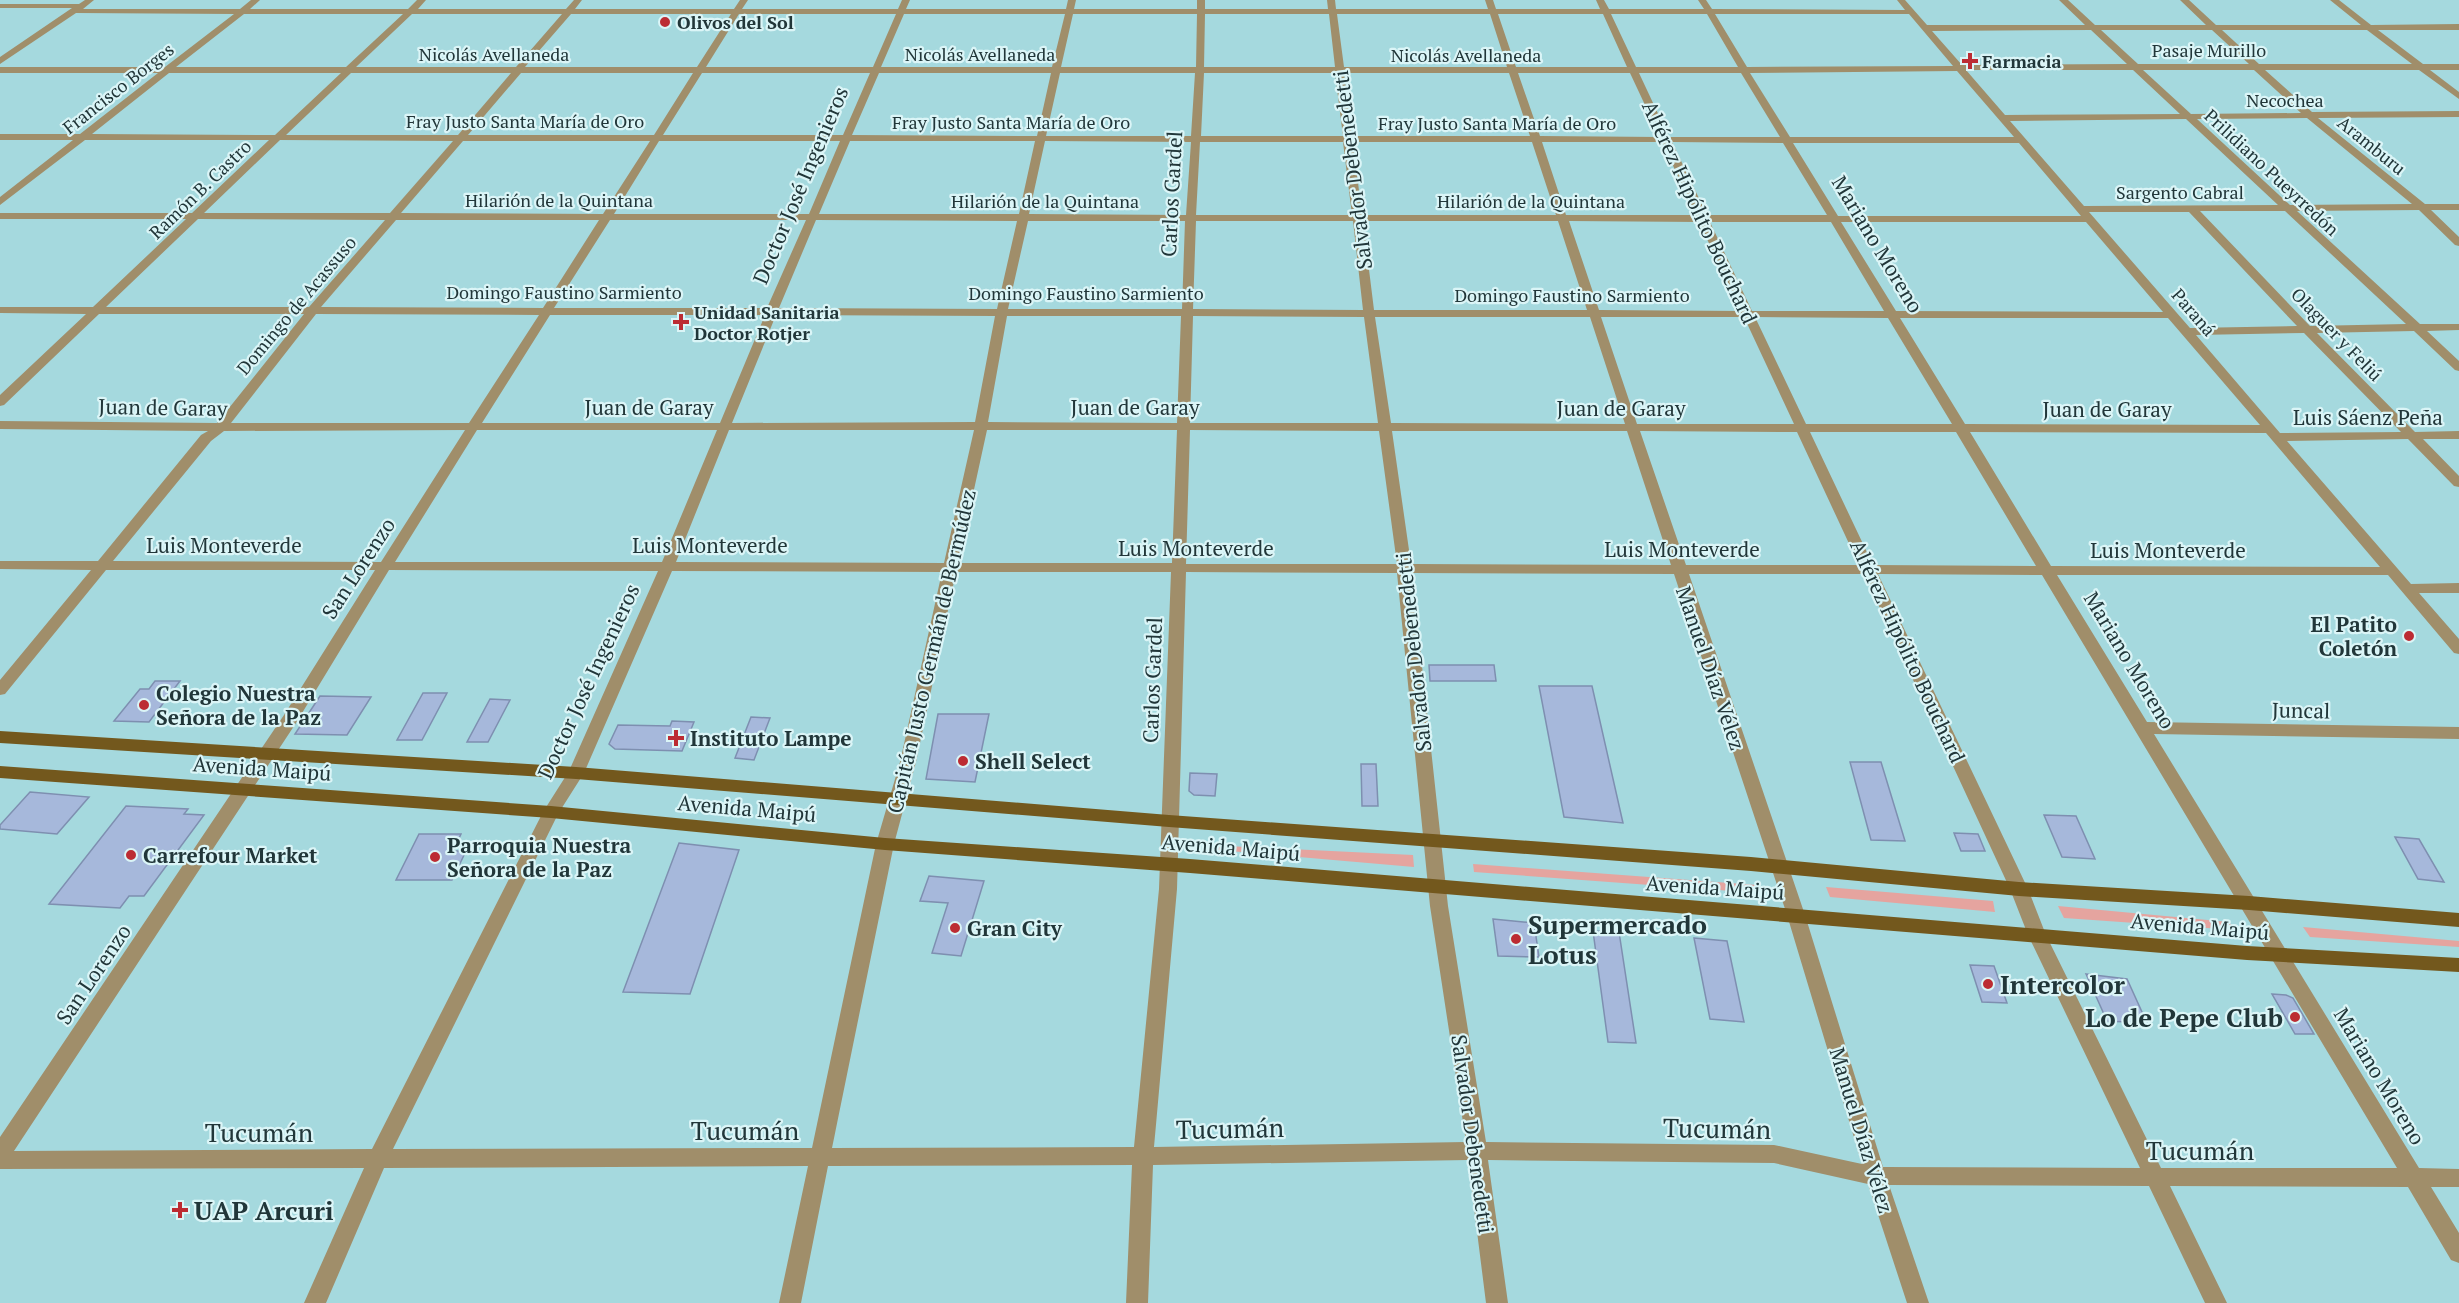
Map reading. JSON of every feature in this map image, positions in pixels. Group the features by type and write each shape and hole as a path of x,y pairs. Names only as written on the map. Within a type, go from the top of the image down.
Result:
{"main road":[{"name":"Avenida Maipú","path":"0,737 576,773 2019,888 2459,920"},
{"name":"Avenida Maipú","path":"0,772 551,812 885,844 1168,864 1436,888 1796,915 2280,956 2459,966"}],"street":[{"path":"0,61 90,0"},
{"name":"Francisco Borges","path":"0,202 256,0"},
{"name":"Ramón B. Castro","path":"0,402 422,0"},
{"name":"Domingo de Acassuso","path":"0,690 104,566 206,438 221,427 314,310 578,0"},
{"name":"San Lorenzo","path":"0,1154 266,755 744,0"},
{"name":"Doctor José Ingenieros","path":"315,1303 378,1159 551,812 576,773 667,566 772,311 906,0"},
{"name":"Salvador Debenedetti","path":"1331,0 1369,312 1405,568 1436,888 1477,1151 1497,1303"},
{"name":"Manuel Díaz Vélez","path":"1489,0 1796,915 1876,1176 1918,1303"},
{"name":"Alférez Hipólito Bouchard","path":"1600,0 1871,571 2019,888 2037,935 2216,1303"},
{"name":"Mariano Moreno","path":"1702,0 2459,1253"},
{"name":"Paraná","path":"1901,0 2459,649"},
{"name":"Prilidiano Pueyrredón","path":"2063,0 2459,367"},
{"name":"Aramburu","path":"2184,0 2310,116 2422,207 2459,243"},
{"path":"2334,0 2459,96"},
{"path":"0,6 242,12 901,13 1071,6 1200,7 1333,13 1912,12"},
{"name":"Capitán Justo Germán de Bermúdez","path":"790,1303 885,844 899,800 951,568 1002,311 1071,6"},
{"name":"Carlos Gardel","path":"1137,1303 1143,1156 1168,864 1191,217 1200,70 1200,7"},
{"path":"1925,28 2459,27"},
{"name":"Pasaje Murillo","path":"1959,68 2459,67"},
{"name":"Nicolás Avellaneda","path":"0,70 1633,71 1959,68"},
{"name":"Necochea","path":"2003,118 2459,114"},
{"name":"Fray Justo Santa María de Oro","path":"0,137 2021,140"},
{"name":"Sargento Cabral","path":"2081,209 2459,207"},
{"name":"Olaguer y Feliú","path":"2191,208 2308,331 2459,483"},
{"name":"Hilarión de la Quintana","path":"0,216 2090,219"},
{"name":"Domingo Faustino Sarmiento","path":"0,310 2172,315"},
{"path":"2187,332 2459,327"},
{"name":"Juan de Garay","path":"0,425 1961,428 2274,433"},
{"name":"Luis Sáenz Peña","path":"2274,433 2459,435"},
{"name":"Luis Monteverde","path":"0,565 667,566 1179,570 1405,568 1679,571 2393,571"},
{"path":"2408,589 2459,588"},
{"name":"Juncal","path":"2143,728 2459,733"},
{"name":"Tucumán","path":"0,1160 1143,1156 1477,1151 1774,1154 1876,1176 2459,1178"}],"shaded area":[{"path":"1207,845 1413,855 1414,867 1207,849"},
{"path":"1473,864 1757,885 1759,893 1474,872"},
{"path":"1826,887 1993,901 1995,912 1830,897"},
{"path":"2058,906 2229,922 2235,930 2064,918"},
{"path":"2303,927 2459,941 2459,947 2310,937"}],"building":[{"path":"1429,665 1494,665 1496,681 1430,681"},
{"name":"Colegio Nuestra Señora de la Paz","path":"155,681 180,681 149,722 114,721 140,689 149,689"},
{"path":"1539,686 1592,686 1623,823 1564,817"},
{"path":"423,693 447,693 422,740 397,740"},
{"path":"320,696 371,697 347,735 295,734"},
{"path":"490,699 510,700 488,742 467,742"},
{"path":"938,714 989,714 975,782 926,779"},
{"path":"751,717 770,718 754,760 735,758"},
{"path":"672,721 694,722 682,751 615,749 609,744 618,725 670,726"},
{"path":"1850,762 1881,762 1905,841 1871,840"},
{"path":"1361,764 1376,764 1378,806 1362,806"},
{"path":"1190,773 1217,774 1215,796 1194,795 1189,791"},
{"path":"30,792 89,797 57,834 0,829 0,825"},
{"name":"Carrefour Market","path":"126,806 188,809 184,814 204,815 144,896 129,896 120,908 49,904"},
{"path":"2044,815 2076,816 2095,859 2062,857"},
{"path":"1954,833 1978,834 1985,851 1961,851"},
{"name":"Parroquia Nuestra Señora de la Paz","path":"419,834 461,834 453,851 466,851 452,880 396,880"},
{"path":"2395,837 2419,839 2444,882 2418,879"},
{"path":"679,843 739,850 690,994 623,992"},
{"name":"Gran City","path":"929,876 984,881 961,956 932,953 948,903 920,901"},
{"name":"Supermercado Lotus","path":"1493,919 1534,923 1539,957 1498,956"},
{"path":"1593,931 1619,932 1636,1043 1608,1042"},
{"path":"1694,938 1727,941 1744,1022 1710,1019"},
{"name":"Intercolor","path":"1970,965 1994,966 2007,1003 1982,1002"},
{"path":"2086,974 2127,979 2147,1023 2107,1021"},
{"name":"Lo de Pepe Club","path":"2272,994 2293,998 2314,1034 2295,1034"}],"place":[{"name":"Olivos del Sol","path":"665,22"},
{"name":"Farmacia","path":"1970,61"},
{"name":"Unidad Sanitaria Doctor Rotjer","path":"681,322"},
{"name":"El Patito Coletón","path":"2409,636"},
{"name":"Colegio Nuestra Señora de la Paz","path":"144,705"},
{"name":"Instituto Lampe","path":"676,738"},
{"name":"Shell Select","path":"963,761"},
{"name":"Carrefour Market","path":"131,855"},
{"name":"Parroquia Nuestra Señora de la Paz","path":"435,857"},
{"name":"Gran City","path":"955,928"},
{"name":"Supermercado Lotus","path":"1516,939"},
{"name":"Intercolor","path":"1988,984"},
{"name":"Lo de Pepe Club","path":"2295,1017"},
{"name":"UAP Arcuri","path":"180,1210"}]}
